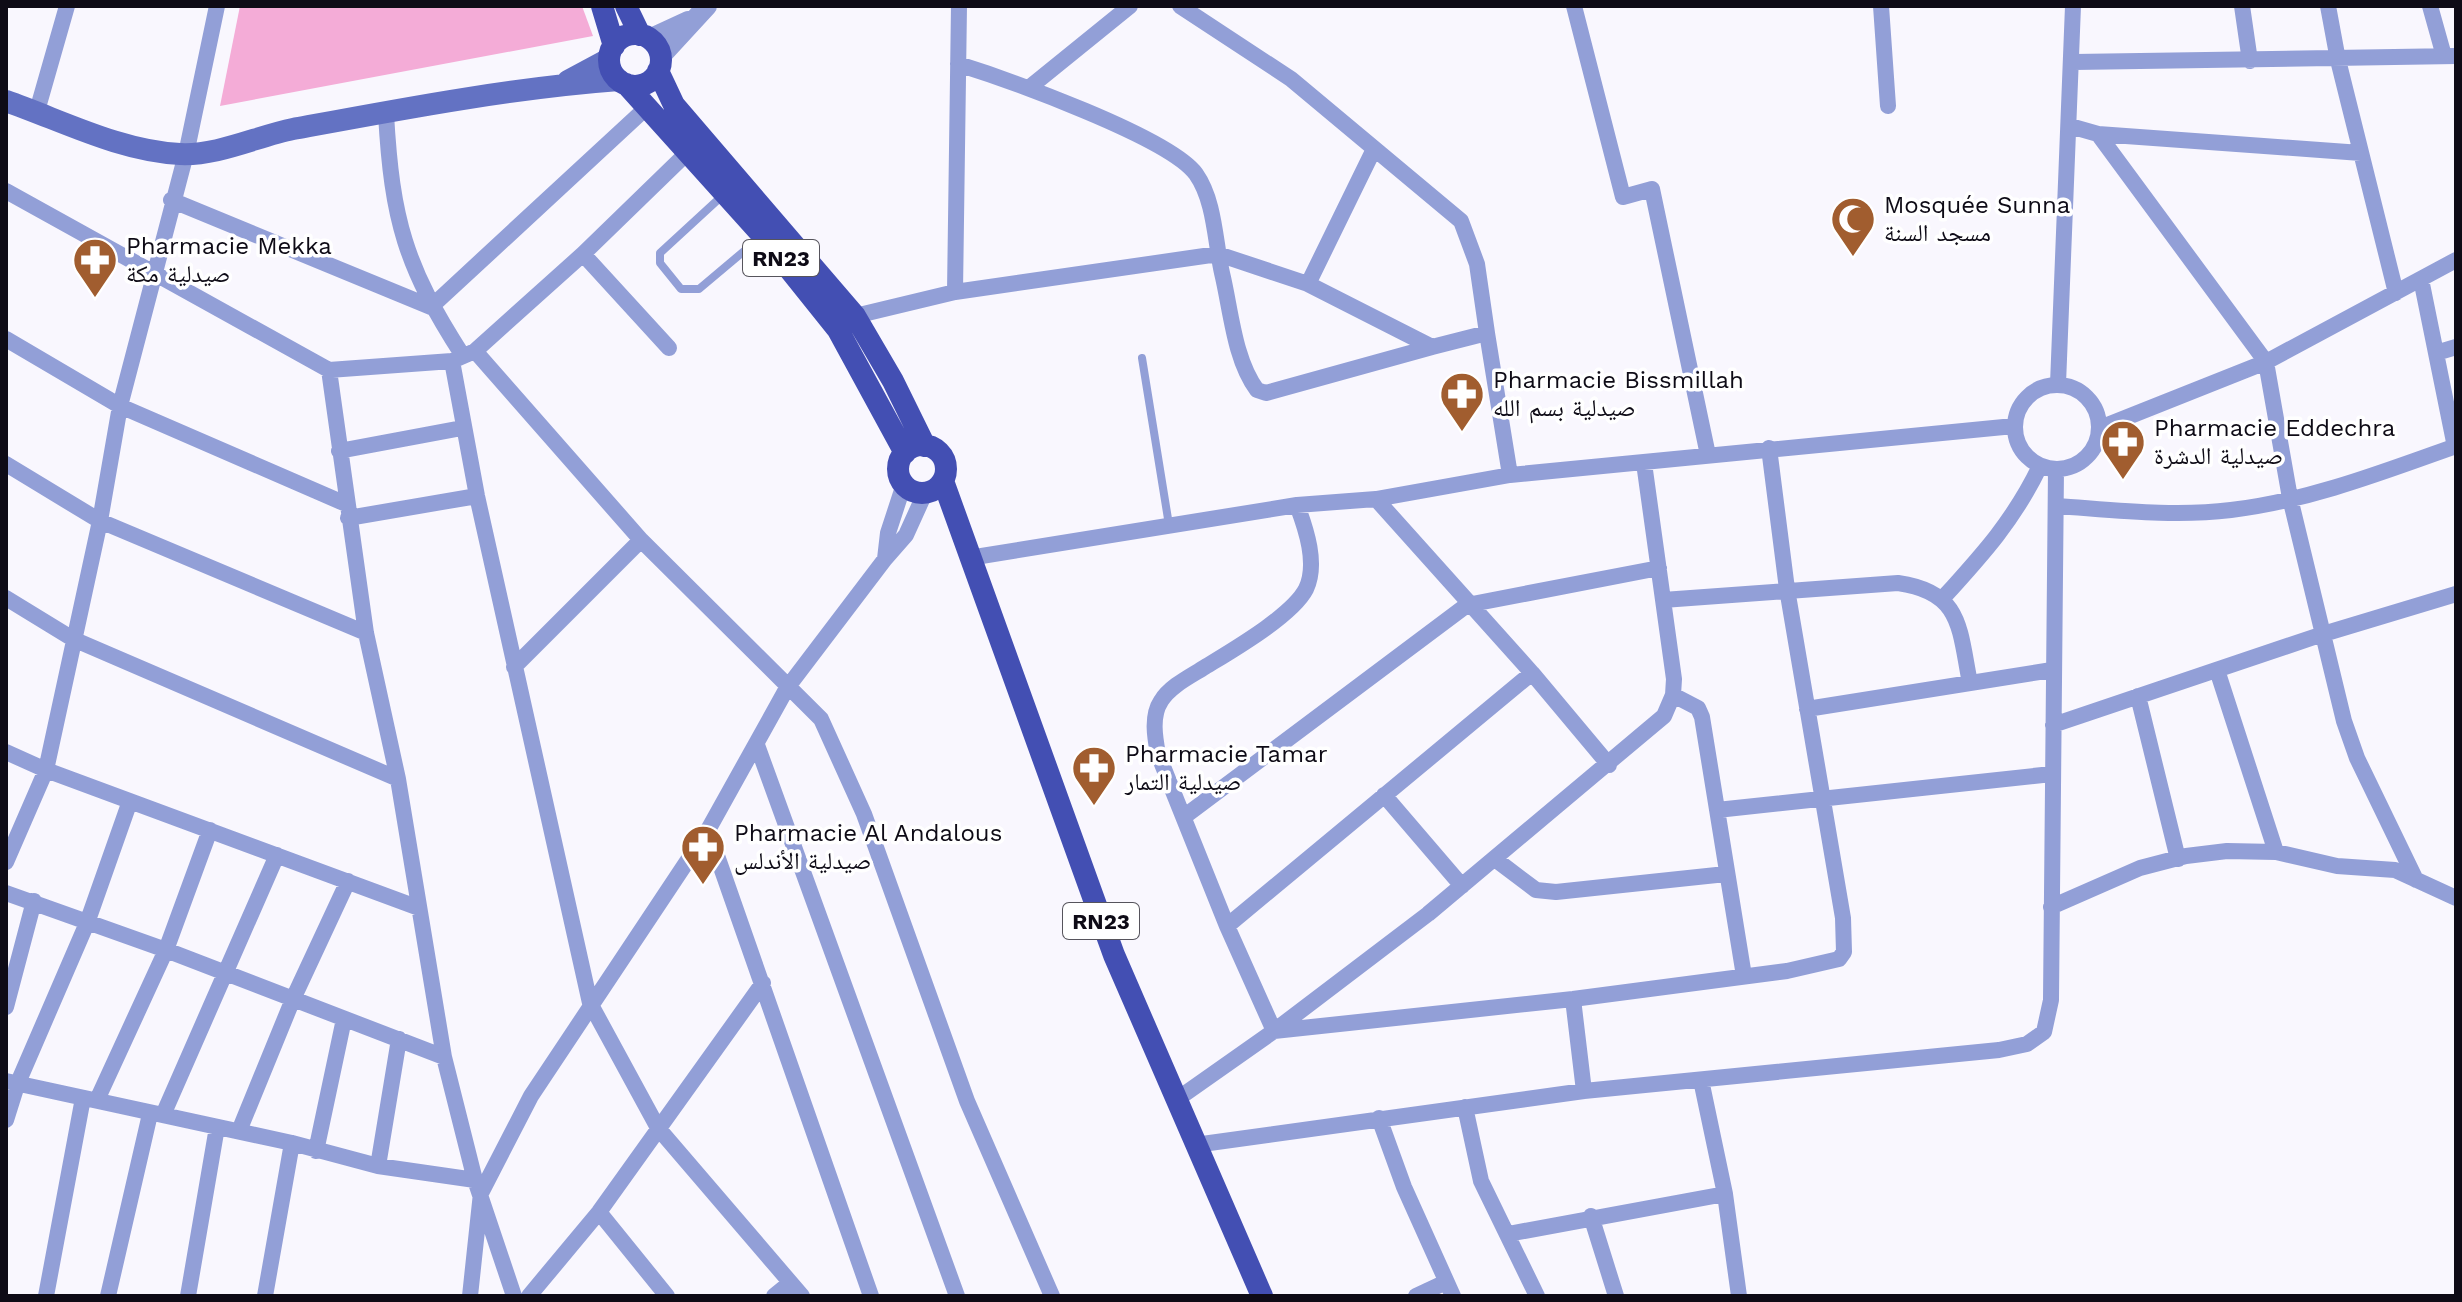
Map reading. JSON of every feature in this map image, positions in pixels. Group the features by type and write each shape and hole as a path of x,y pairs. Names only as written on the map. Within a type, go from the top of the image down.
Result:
{"main road":[{"name":"RN23","path":"602,6 612,52 623,82 762,235 850,347 915,449 944,459 925,488"},
{"name":"RN23","path":"626,6 652,50 674,105 855,316 893,381 915,449"},
{"path":"6,101 141,148 186,154 259,136 561,84 623,82 641,85 652,50 625,36 612,52 561,84"},
{"name":"RN23","path":"915,449 898,472 925,488 944,523 965,548 1114,955 1262,1296"}],"street":[{"path":"37,111 67,6"},
{"path":"6,862 46,770 100,521 120,406 171,200 186,154 217,6"},
{"path":"955,292 959,6"},
{"path":"1030,87 1130,6"},
{"path":"1180,6 1291,79 1461,221 1477,264 1510,475"},
{"path":"1574,6 1623,197 1652,189 1708,455"},
{"path":"1881,6 1888,106"},
{"path":"2058,384 2074,62 2073,6"},
{"path":"2242,6 2250,61"},
{"path":"2328,6 2338,60 2396,293"},
{"path":"2074,62 2450,56 2430,6"},
{"path":"652,50 701,12"},
{"path":"958,64 1030,87 1183,161 1195,173 1205,191 1243,364 1257,390 1266,393 1487,333"},
{"path":"431,307 645,109"},
{"path":"386,114 396,215 404,246 431,307 463,356 641,540 821,719 841,760 967,1101 1052,1296"},
{"path":"2070,126 2098,134 2361,153"},
{"path":"2098,134 2266,362 2290,498 2320,635 2357,758 2416,880"},
{"path":"1308,284 1374,149"},
{"path":"6,191 329,370 463,356 583,254 687,153"},
{"path":"171,200 431,307"},
{"path":"583,254 669,348"},
{"path":"855,316 955,292 1218,254 1308,284 1432,347"},
{"path":"2100,428 2266,362 2456,260"},
{"path":"2058,506 2195,513 2233,510 2365,479 2456,447 2421,279"},
{"path":"6,339 120,406 347,511 477,496"},
{"path":"2436,353 2456,347"},
{"path":"463,356 462,428 590,1003 658,1128 802,1296"},
{"path":"329,370 366,633 398,779 444,1057 478,1187 514,1296"},
{"path":"2058,384 2075,387 2088,397 2097,411 2100,428 2097,444 2087,457 2073,467 2048,468 2021,449 2014,426 2018,409 2027,396 2041,387 2058,384"},
{"path":"965,548 1170,526 1297,505 1376,499 1510,475 2014,426"},
{"path":"339,451 462,428"},
{"path":"1274,1031 1573,999 1744,976 1827,964 1844,952 1843,918 1787,589 1769,448"},
{"path":"1176,1100 1274,1031 1462,886 1664,716 1673,695 1644,463"},
{"path":"6,464 100,521 366,633"},
{"path":"1195,1145 1584,1091 1999,1050 2027,1044 2044,1032 2051,1000 2052,670 2058,506 2048,468"},
{"path":"1943,598 2001,535 2048,468"},
{"path":"470,1296 478,1187 590,1003 708,830 787,688 885,559 888,533 925,488"},
{"path":"1376,499 1467,605 1532,673 1609,765"},
{"path":"1274,1031 1227,926 1158,754 1154,728 1161,701 1182,681 1270,622 1305,590 1310,553 1306,528 1297,505"},
{"path":"514,667 641,540"},
{"path":"1185,816 1467,605 1659,568"},
{"path":"1663,600 1787,589 1898,583 1922,586 1943,598 1956,616 1970,683"},
{"path":"2053,725 2320,635 2456,594"},
{"path":"6,598 73,639 398,779"},
{"path":"1807,709 2052,670"},
{"path":"2217,670 2276,852"},
{"path":"1227,926 1532,673"},
{"path":"1673,695 1698,708 1702,717 1744,976"},
{"path":"2138,696 2178,859"},
{"path":"757,745 957,1296"},
{"path":"6,752 46,770 419,908"},
{"path":"1717,810 2052,774"},
{"path":"1384,795 1462,886"},
{"path":"6,1120 11,1083 87,923 130,801"},
{"path":"46,1296 90,1099 166,950 210,830"},
{"path":"708,830 871,1296"},
{"path":"2051,907 2140,868 2227,851 2276,852 2337,866 2395,870 2456,898"},
{"path":"108,1296 156,1115 225,973 277,855"},
{"path":"1495,859 1536,890 1556,892 1726,874"},
{"path":"239,1131 293,999 348,881"},
{"path":"6,893 166,950 444,1057"},
{"path":"6,1007 34,901"},
{"path":"529,1296 599,1212 763,983"},
{"path":"1573,999 1584,1091"},
{"path":"316,1151 344,1019"},
{"path":"378,1166 399,1039"},
{"path":"1701,1080 1725,1194 1739,1296"},
{"path":"11,1083 239,1131 478,1187"},
{"path":"1465,1107 1481,1181 1537,1296"},
{"path":"1379,1118 1450,1289 1416,1296"},
{"path":"188,1296 217,1127"},
{"path":"265,1296 292,1143"},
{"path":"1508,1234 1591,1216 1725,1194"},
{"path":"599,1212 667,1296"},
{"path":"1591,1216 1616,1296"},
{"path":"774,1296 790,1283"}],"lane":[{"path":"724,194 660,253 660,263 681,289 699,289 762,235"},
{"path":"1142,358 1170,526"}],"shaded area":[{"path":"240,6 582,6 593,36 220,106"}],"place":[{"name":"Mosquée Sunna مسجد السنة","path":"1853,258"},
{"name":"Pharmacie Mekka صيدلية مكة","path":"95,299"},
{"name":"Pharmacie Bissmillah صيدلية بسم الله","path":"1462,433"},
{"name":"Pharmacie Eddechra صيدلية الدشرة","path":"2123,481"},
{"name":"Pharmacie Tamar صيدلية التمار","path":"1094,807"},
{"name":"Pharmacie Al Andalous صيدلية الأندلس","path":"703,886"}]}
